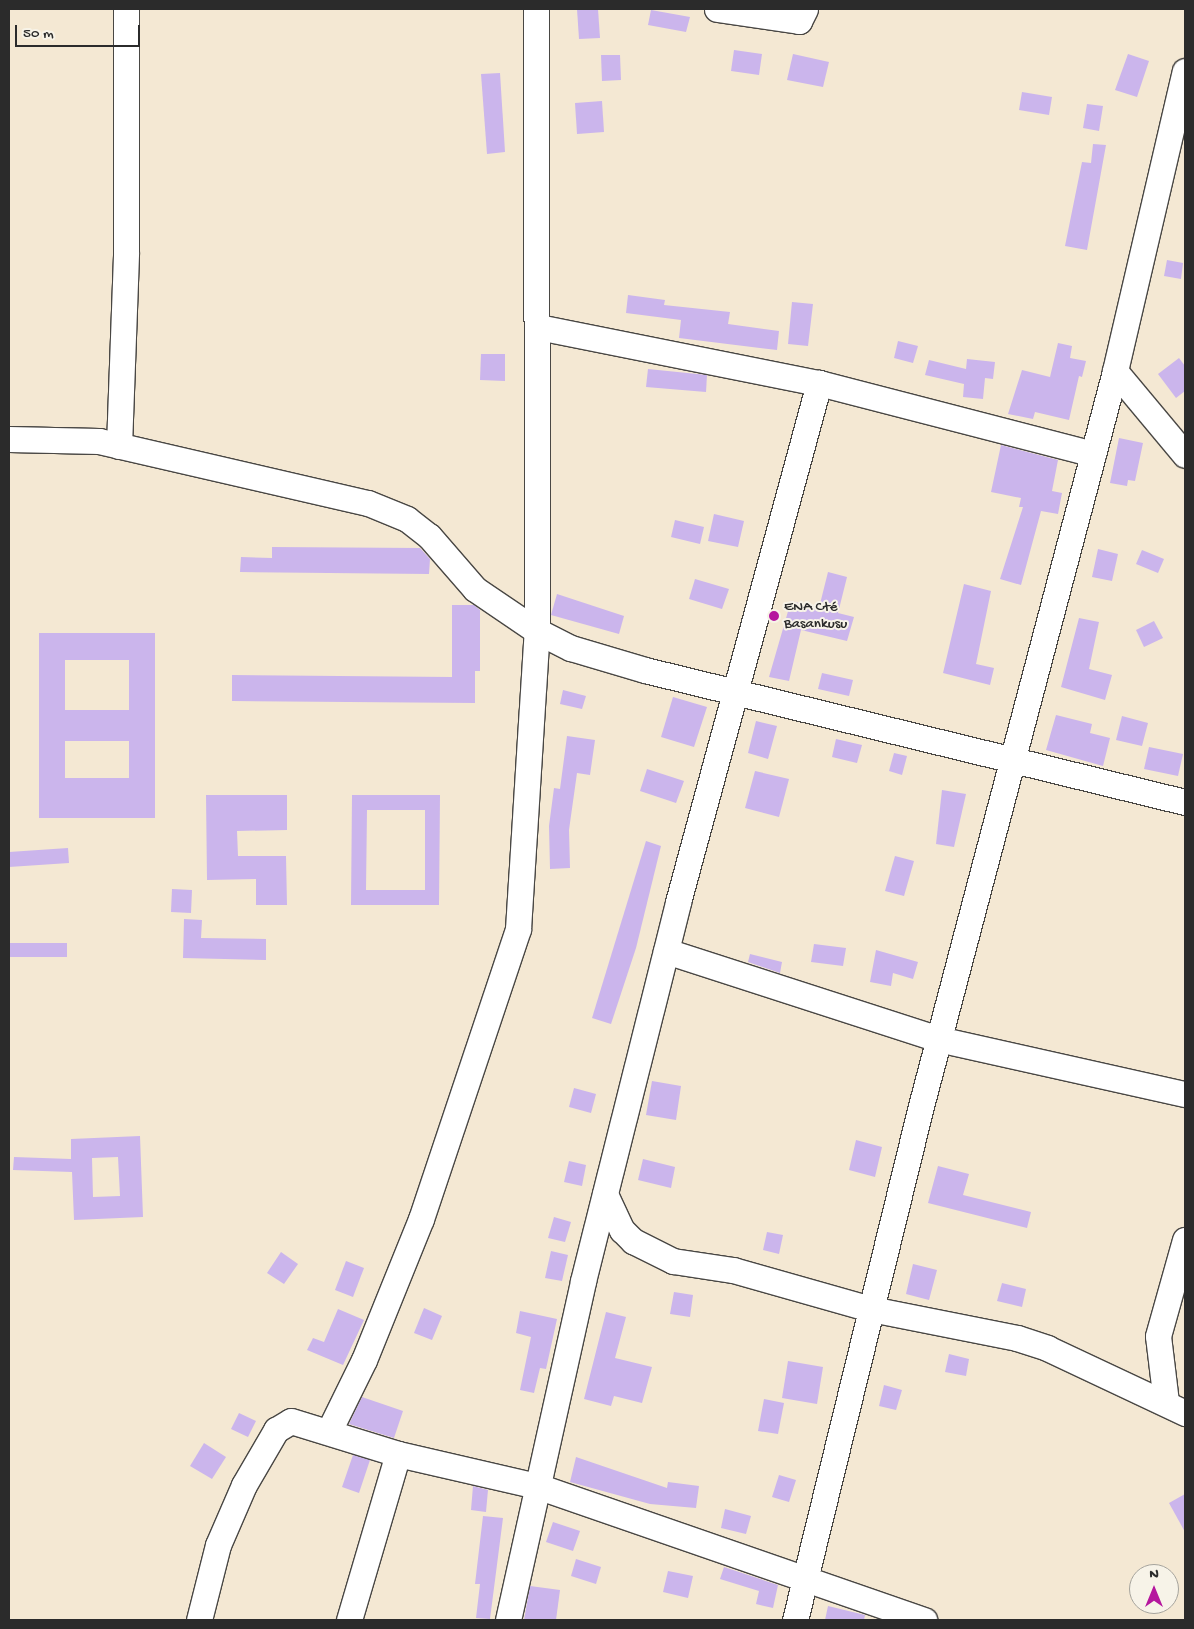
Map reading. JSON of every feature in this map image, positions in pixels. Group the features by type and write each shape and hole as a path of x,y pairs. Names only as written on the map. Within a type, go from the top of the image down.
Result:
{"street":[{"path":"119,446 126,252 126,9"},
{"path":"329,1431 364,1360 421,1219 518,929 537,632 536,9"},
{"path":"717,9 799,21 805,9"},
{"path":"795,1620 938,1038 1115,371 1185,71"},
{"path":"538,327 819,383 1093,454"},
{"path":"1115,371 1185,455"},
{"path":"508,1620 605,1194 666,951 734,691 819,383"},
{"path":"9,439 99,441 388,509 429,536 475,588 537,632 572,648 645,670 1012,762 1185,802"},
{"path":"666,951 938,1038 1185,1094"},
{"path":"605,1194 622,1230 652,1253 673,1261 732,1270 871,1309 1017,1338 1047,1348 1176,1408"},
{"path":"1176,1408 1158,1336 1185,1240"},
{"path":"199,1620 218,1545 244,1486 276,1430 291,1421 329,1431 398,1454 537,1486 924,1620"},
{"path":"349,1620 398,1454"}],"building":[{"path":"577,9 598,9 600,38 579,39"},
{"path":"651,10 690,17 686,32 648,25"},
{"path":"734,50 762,54 759,75 731,71"},
{"path":"793,54 829,62 823,87 787,80"},
{"path":"1128,54 1149,61 1137,97 1115,90"},
{"path":"601,55 620,55 621,80 602,81"},
{"path":"500,73 505,152 487,154 481,74"},
{"path":"1022,92 1052,97 1049,115 1019,110"},
{"path":"602,101 604,132 577,134 575,103"},
{"path":"1087,104 1103,106 1099,131 1083,128"},
{"path":"1093,144 1106,145 1087,250 1065,246 1082,162 1091,163"},
{"path":"1167,260 1183,263 1181,279 1164,276"},
{"path":"628,295 665,300 664,305 730,312 728,324 779,331 777,350 679,338 681,320 626,313"},
{"path":"792,302 813,304 808,346 788,344"},
{"path":"898,341 918,346 913,363 894,358"},
{"path":"1058,343 1072,346 1070,358 1086,361 1082,377 1079,376 1069,420 1035,412 1033,419 1008,414 1022,370 1050,377"},
{"path":"481,354 505,354 505,381 480,380"},
{"path":"1179,358 1185,366 1185,391 1176,398 1158,374"},
{"path":"967,359 995,362 993,379 985,378 983,399 963,397 964,384 925,375 929,360 966,369"},
{"path":"648,369 707,375 706,392 646,387"},
{"path":"1119,438 1143,443 1135,481 1128,480 1127,486 1110,483"},
{"path":"1001,445 1058,460 1052,491 1062,493 1058,514 1041,511 1021,585 1000,579 1023,507 1019,507 1021,498 991,492"},
{"path":"714,514 744,521 738,547 708,541"},
{"path":"675,520 704,527 700,544 671,537"},
{"path":"272,547 420,548 430,559 429,574 240,572 241,557 272,558"},
{"path":"1098,549 1118,554 1112,581 1092,577"},
{"path":"1142,550 1164,559 1158,573 1136,564"},
{"path":"828,572 847,577 838,613 854,617 847,641 801,630 789,681 769,677 791,601 819,608"},
{"path":"695,579 729,589 722,609 689,599"},
{"path":"964,584 991,591 976,664 994,668 990,685 943,673"},
{"path":"557,594 624,616 619,634 551,615"},
{"path":"452,605 474,605 480,610 480,671 475,671 475,703 232,701 232,675 452,677"},
{"path":"1079,618 1099,622 1089,669 1112,675 1105,700 1061,687"},
{"path":"1154,621 1163,638 1144,647 1136,630"},
{"path":"39,633 155,633 155,818 39,818","holes":["65,660 129,660 129,710 65,710","65,741 129,741 129,778 65,778"]},
{"path":"822,673 853,680 849,696 818,689"},
{"path":"563,690 586,696 582,709 560,704"},
{"path":"673,697 707,707 694,747 661,737"},
{"path":"1056,715 1092,724 1090,733 1110,738 1103,766 1046,750"},
{"path":"1122,716 1148,723 1142,746 1116,740"},
{"path":"756,721 777,726 768,759 748,753"},
{"path":"567,736 595,740 590,775 577,773 569,830 570,868 550,869 549,826 554,788 560,789"},
{"path":"836,739 862,745 857,763 832,757"},
{"path":"1149,747 1183,754 1178,776 1144,769"},
{"path":"894,753 907,756 902,775 889,771"},
{"path":"647,769 684,781 676,803 640,791"},
{"path":"755,771 789,779 779,817 745,808"},
{"path":"942,790 966,794 954,847 936,844"},
{"path":"206,795 287,795 287,830 237,831 238,856 286,856 287,905 256,905 256,879 207,880"},
{"path":"352,795 440,795 439,905 351,905","holes":["367,810 425,810 425,890 366,890"]},
{"path":"646,841 661,846 636,948 611,1024 592,1018"},
{"path":"68,848 69,863 9,867 9,852"},
{"path":"895,856 914,861 904,896 885,891"},
{"path":"172,889 192,890 191,913 171,912"},
{"path":"184,919 202,920 201,938 266,939 266,960 183,958"},
{"path":"9,943 67,943 67,957 9,957"},
{"path":"814,944 846,948 843,966 811,962"},
{"path":"876,950 918,962 913,979 893,973 891,986 870,982"},
{"path":"750,954 782,962 780,973 748,962"},
{"path":"652,1081 681,1086 676,1120 646,1115"},
{"path":"574,1088 596,1094 591,1113 569,1107"},
{"path":"140,1136 143,1217 74,1220 72,1172 13,1170 14,1157 71,1159 71,1139","holes":["118,1157 120,1196 93,1197 92,1158"]},
{"path":"856,1140 882,1147 875,1177 849,1170"},
{"path":"643,1159 675,1167 671,1188 638,1180"},
{"path":"569,1161 586,1165 582,1186 564,1182"},
{"path":"938,1166 969,1174 963,1195 1031,1212 1027,1228 928,1203"},
{"path":"554,1217 571,1222 565,1242 548,1238"},
{"path":"767,1232 783,1235 779,1254 763,1250"},
{"path":"551,1251 568,1255 562,1281 545,1278"},
{"path":"281,1252 298,1264 284,1284 267,1273"},
{"path":"346,1261 364,1268 353,1297 335,1290"},
{"path":"913,1264 937,1270 929,1300 906,1294"},
{"path":"1002,1283 1026,1289 1022,1307 997,1301"},
{"path":"674,1292 693,1295 690,1317 670,1314"},
{"path":"424,1308 442,1316 432,1340 414,1333"},
{"path":"338,1309 364,1320 343,1365 307,1350 313,1338 324,1342"},
{"path":"520,1311 557,1319 546,1369 540,1368 534,1393 520,1390 531,1337 516,1333"},
{"path":"606,1312 626,1317 615,1358 652,1367 642,1403 614,1396 611,1406 584,1399"},
{"path":"949,1354 969,1359 966,1376 945,1372"},
{"path":"788,1361 823,1367 817,1404 782,1398"},
{"path":"884,1385 902,1390 896,1410 879,1406"},
{"path":"362,1397 403,1411 394,1438 349,1424"},
{"path":"764,1399 784,1403 778,1434 758,1431"},
{"path":"239,1413 256,1421 248,1437 231,1429"},
{"path":"204,1443 226,1457 212,1479 190,1466"},
{"path":"353,1455 370,1460 359,1493 342,1487"},
{"path":"576,1457 667,1488 668,1482 699,1486 696,1508 650,1504 570,1482"},
{"path":"779,1475 796,1480 789,1502 772,1497"},
{"path":"473,1486 488,1490 486,1512 471,1510"},
{"path":"1185,1494 1185,1532 1169,1503"},
{"path":"725,1509 751,1516 746,1534 721,1528"},
{"path":"483,1516 503,1518 490,1619 476,1618 480,1584 475,1584"},
{"path":"553,1522 580,1531 573,1551 546,1542"},
{"path":"576,1559 601,1567 596,1584 571,1576"},
{"path":"724,1567 778,1585 773,1608 756,1604 759,1591 720,1579"},
{"path":"668,1571 693,1576 688,1598 663,1592"},
{"path":"530,1586 560,1590 556,1620 524,1620"},
{"path":"828,1606 865,1615 864,1620 825,1620"}],"place":[{"name":"ENA Cté Basankusu","path":"774,616"}]}
